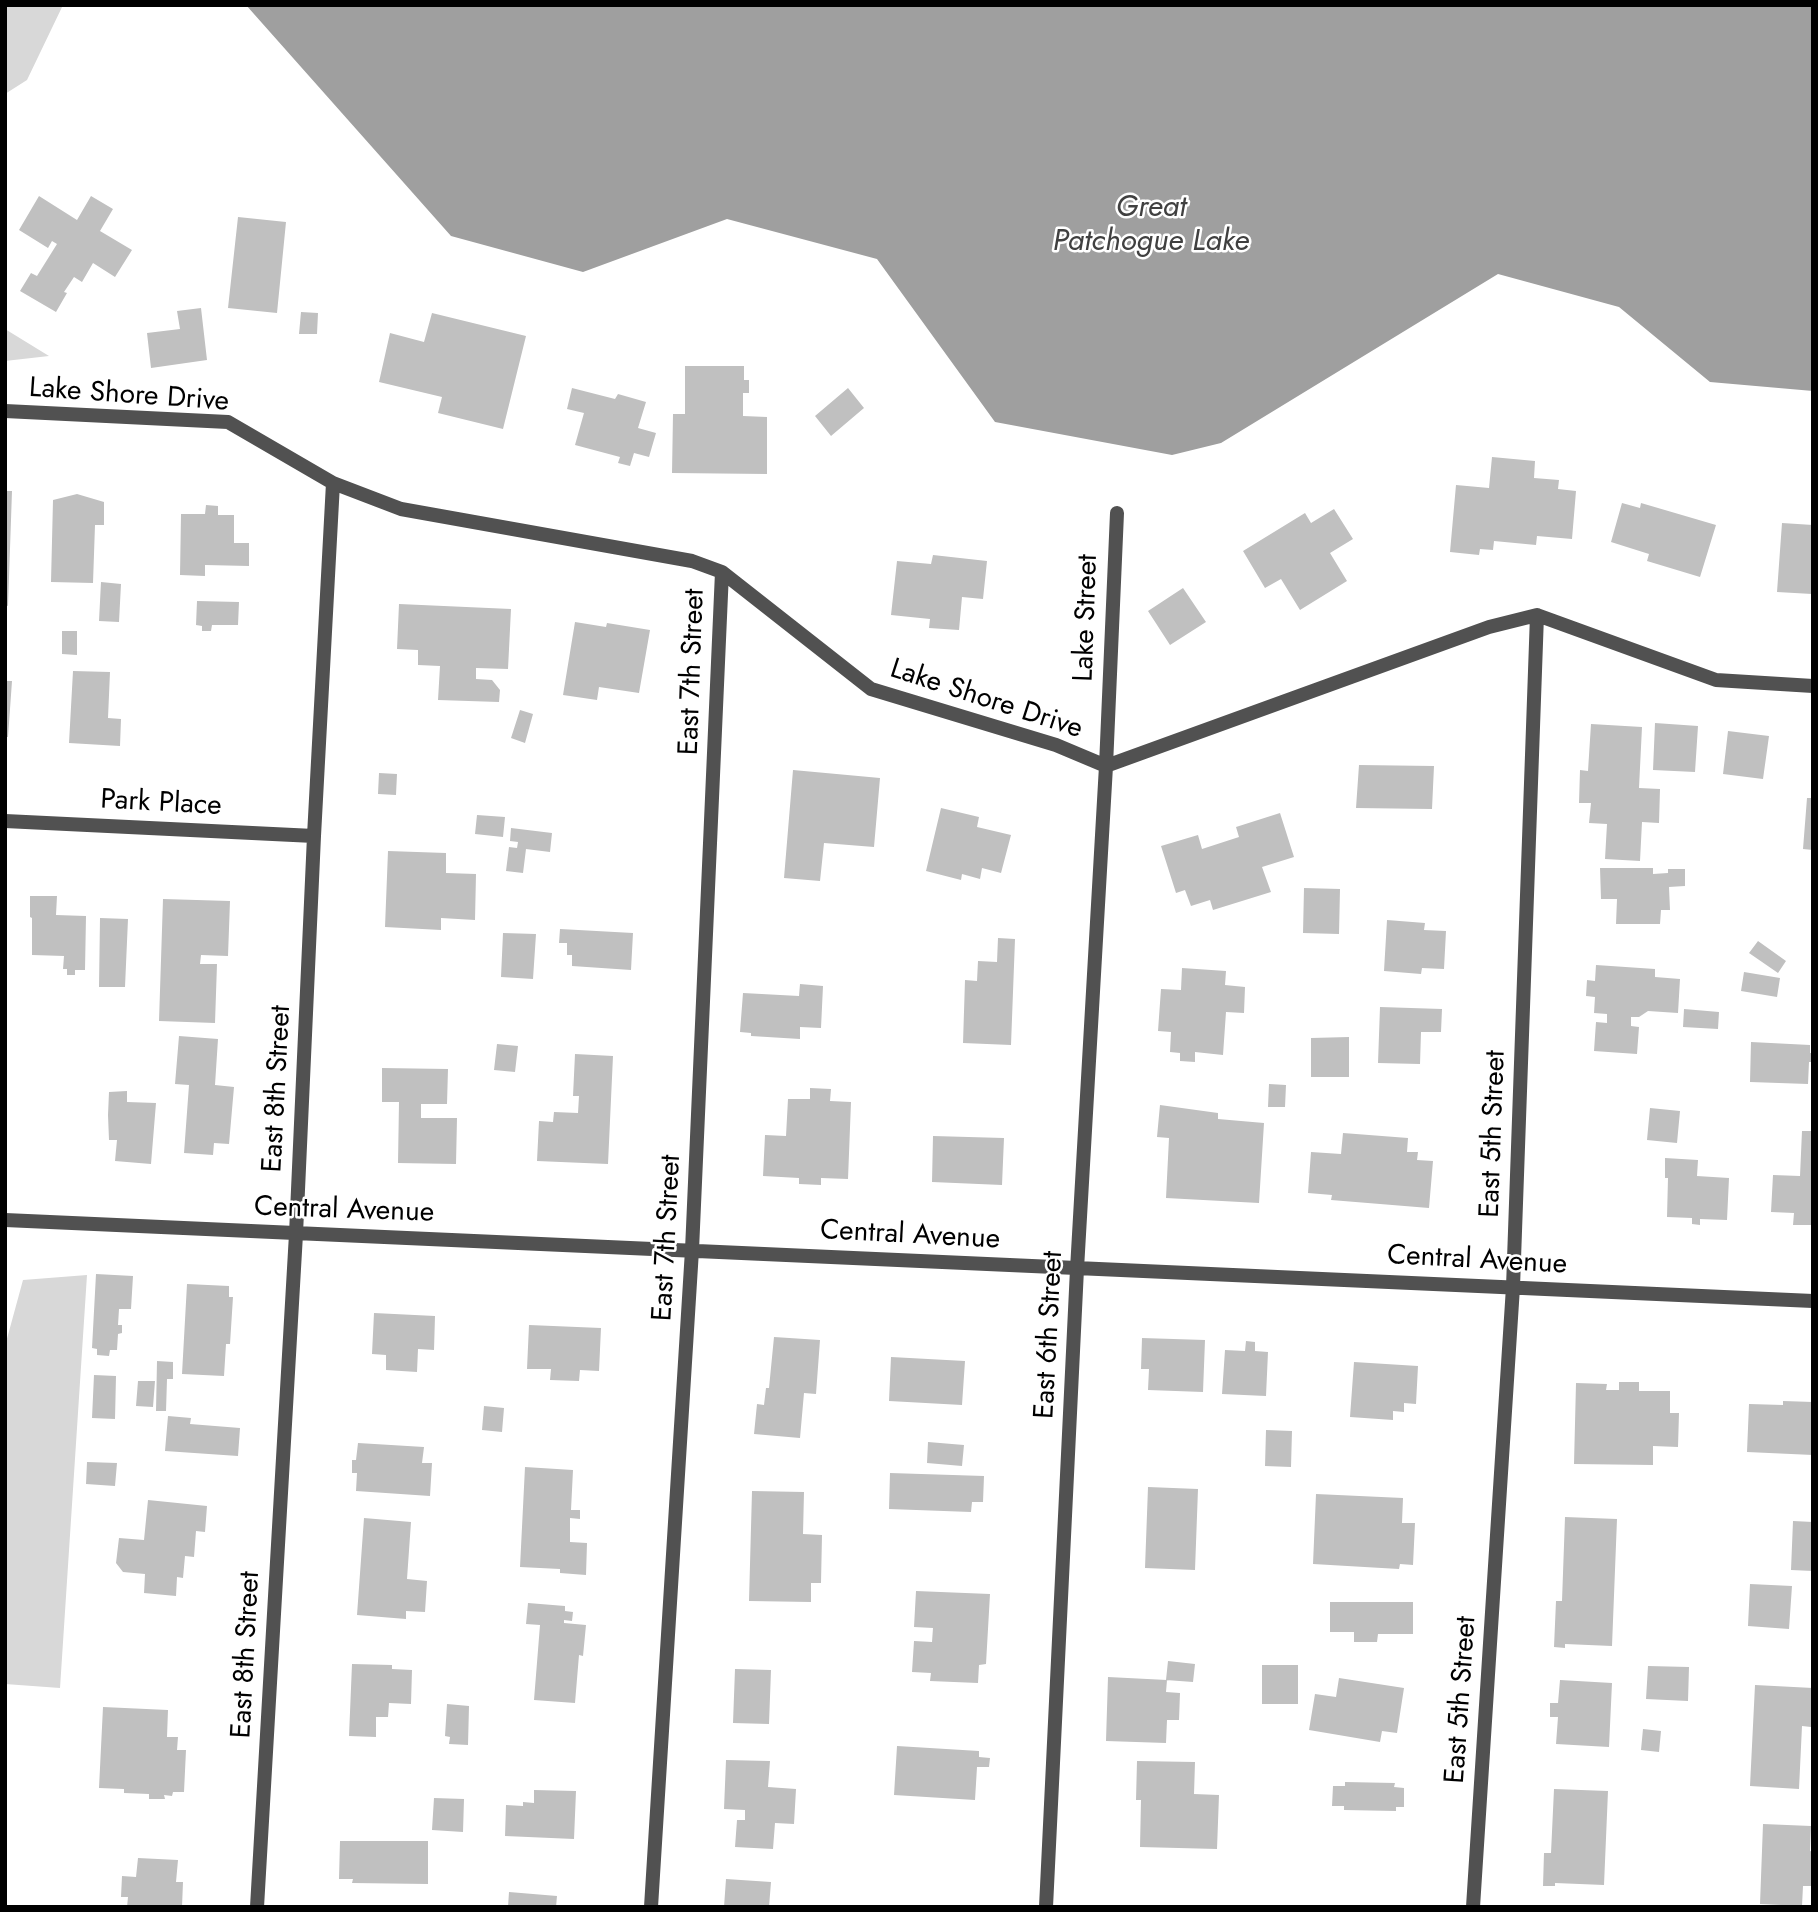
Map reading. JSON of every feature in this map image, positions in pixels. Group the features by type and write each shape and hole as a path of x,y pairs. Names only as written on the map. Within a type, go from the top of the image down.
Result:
{"street":[{"name":"Lake Shore Drive","path":"5,411 228,422 333,483 401,509 692,561 722,572 871,689 1056,745 1106,766 1489,627 1537,615"},
{"name":"East 8th Street","path":"257,1907 296,1234 333,483"},
{"name":"Lake Street","path":"1106,766 1116,513"},
{"name":"East 7th Street","path":"650,1907 692,1250 722,572"},
{"path":"1537,615 1716,680 1813,686"},
{"name":"East 5th Street","path":"1473,1907 1513,1287 1537,615"},
{"name":"East 6th Street","path":"1046,1907 1077,1269 1106,766"},
{"name":"Park Place","path":"5,821 314,836"},
{"name":"Central Avenue","path":"5,1220 1813,1301"}],"shaded area":[{"path":"5,5 63,5 27,80 5,94"},
{"path":"5,329 49,356 5,361"},
{"path":"87,1275 60,1688 5,1684 5,1346 23,1280"}],"water":[{"name":"Great Patchogue Lake","path":"246,5 1813,5 1813,391 1710,382 1619,307 1498,274 1221,443 1172,455 995,422 877,259 727,219 583,272 451,236"}],"building":[{"path":"39,196 77,220 91,196 113,209 100,231 132,250 115,277 93,263 82,282 74,277 56,312 20,291 31,273 37,276 57,244 52,241 48,248 19,230"},
{"path":"238,217 286,222 277,313 228,308"},
{"path":"201,308 207,360 151,368 147,333 180,329 177,311"},
{"path":"301,312 318,313 317,334 299,334"},
{"path":"432,313 526,336 503,429 438,413 442,397 379,382 390,333 424,342"},
{"path":"685,366 744,366 744,380 749,380 749,393 743,393 743,416 767,417 767,474 672,473 673,414 685,414"},
{"path":"572,388 615,399 618,394 646,402 638,428 656,433 649,457 634,453 630,466 618,463 620,457 575,445 584,413 567,409"},
{"path":"848,388 864,408 831,436 815,416"},
{"path":"1492,457 1535,461 1534,478 1559,480 1558,489 1576,491 1572,539 1537,536 1536,545 1494,541 1493,550 1480,549 1479,555 1450,552 1456,485 1489,488"},
{"path":"5,491 12,491 8,606 5,605"},
{"path":"77,494 104,502 104,525 95,525 93,583 51,582 53,500"},
{"path":"1622,503 1640,508 1641,503 1716,525 1700,577 1647,561 1649,554 1611,542"},
{"path":"206,505 218,506 218,515 234,515 234,543 249,543 249,566 205,565 205,576 180,575 181,514 205,514"},
{"path":"1334,509 1353,539 1330,553 1347,581 1300,610 1281,579 1265,588 1243,551 1305,513 1311,523"},
{"path":"1782,523 1813,525 1812,594 1777,592"},
{"path":"933,555 987,561 983,599 962,597 959,630 929,628 930,619 891,615 897,561 931,564"},
{"path":"101,582 121,584 119,622 99,621"},
{"path":"1183,588 1206,622 1170,645 1148,611"},
{"path":"197,601 239,602 238,625 212,625 211,631 202,631 202,626 196,625"},
{"path":"399,604 511,609 508,669 476,668 476,679 492,680 500,690 499,702 438,700 440,666 418,665 418,650 397,649"},
{"path":"575,622 606,627 607,623 650,630 639,693 599,687 597,700 563,695"},
{"path":"62,631 77,631 77,655 62,654"},
{"path":"73,671 110,672 108,718 121,719 120,746 69,743"},
{"path":"5,681 12,681 8,737 5,737"},
{"path":"520,710 533,714 525,743 511,738"},
{"path":"1655,723 1698,726 1695,772 1653,770"},
{"path":"1591,724 1642,727 1639,788 1660,789 1659,823 1642,822 1640,861 1605,859 1607,824 1589,823 1591,803 1579,803 1580,770 1588,771"},
{"path":"1728,731 1769,736 1763,779 1723,774"},
{"path":"1359,765 1434,766 1432,809 1356,808"},
{"path":"793,770 880,778 874,847 824,843 820,881 784,878"},
{"path":"379,773 397,774 396,795 378,794"},
{"path":"1807,798 1813,798 1813,850 1803,849"},
{"path":"941,808 979,817 977,827 1011,835 1001,873 982,868 980,879 962,874 961,880 926,871"},
{"path":"1280,813 1294,857 1262,867 1271,892 1213,910 1210,900 1191,906 1185,890 1176,893 1161,846 1198,835 1202,849 1239,837 1236,827"},
{"path":"477,815 505,817 503,837 475,834"},
{"path":"511,828 552,833 550,852 526,849 523,873 506,871 509,847 517,848 518,842 510,841"},
{"path":"388,851 446,853 446,873 476,874 475,920 441,918 441,930 385,927"},
{"path":"1600,868 1653,868 1653,874 1668,873 1668,869 1685,869 1685,886 1669,887 1670,910 1661,910 1660,924 1616,924 1617,899 1601,899"},
{"path":"1304,888 1340,889 1339,934 1303,933"},
{"path":"30,896 57,896 56,915 86,916 85,970 75,970 75,975 67,975 67,969 63,969 64,956 32,955"},
{"path":"163,899 230,901 228,956 201,955 200,964 217,964 215,1023 159,1021"},
{"path":"100,918 128,919 125,987 99,987"},
{"path":"1387,920 1425,923 1424,930 1446,931 1444,969 1422,968 1421,974 1384,971"},
{"path":"560,929 633,933 631,970 572,966 572,955 567,955 567,943 559,943"},
{"path":"503,933 536,934 533,979 501,977"},
{"path":"998,938 1015,939 1011,1045 963,1043 965,980 977,981 978,961 997,962"},
{"path":"1758,941 1786,961 1778,973 1749,953"},
{"path":"1596,965 1655,969 1655,977 1680,979 1678,1013 1648,1011 1639,1017 1631,1017 1631,1026 1639,1027 1637,1054 1594,1051 1596,1022 1607,1023 1607,1014 1594,1013 1595,997 1586,996 1587,980 1595,981"},
{"path":"1182,968 1226,971 1225,985 1245,987 1244,1013 1226,1012 1223,1055 1195,1052 1195,1062 1180,1061 1180,1053 1170,1052 1171,1032 1158,1031 1161,989 1181,990"},
{"path":"1744,972 1780,978 1777,997 1741,991"},
{"path":"800,984 823,986 821,1028 800,1027 800,1039 751,1036 751,1033 740,1032 743,993 799,996"},
{"path":"1380,1007 1442,1009 1441,1032 1421,1032 1420,1064 1378,1063"},
{"path":"1684,1009 1719,1012 1718,1029 1683,1027"},
{"path":"179,1036 218,1039 215,1085 234,1087 229,1144 214,1143 213,1155 184,1153 189,1085 175,1084"},
{"path":"1349,1037 1349,1077 1311,1077 1311,1038"},
{"path":"1751,1042 1810,1045 1813,1062 1809,1062 1808,1084 1750,1082"},
{"path":"497,1044 518,1046 515,1072 494,1070"},
{"path":"575,1054 613,1056 608,1164 537,1161 539,1121 553,1122 554,1112 578,1113 579,1096 573,1096"},
{"path":"382,1068 448,1069 447,1104 421,1104 421,1118 457,1118 456,1164 398,1163 399,1102 382,1102"},
{"path":"1269,1084 1286,1085 1285,1107 1268,1107"},
{"path":"810,1088 831,1089 830,1101 851,1102 848,1179 821,1178 821,1185 799,1184 799,1178 763,1176 765,1135 786,1136 788,1099 810,1099"},
{"path":"127,1091 127,1102 156,1103 151,1164 115,1161 117,1140 109,1140 109,1092"},
{"path":"1160,1105 1218,1113 1218,1119 1264,1123 1259,1203 1166,1198 1169,1138 1157,1137"},
{"path":"1650,1108 1680,1111 1677,1143 1647,1140"},
{"path":"1802,1131 1813,1131 1813,1225 1793,1225 1794,1213 1771,1212 1773,1175 1800,1176"},
{"path":"1343,1133 1408,1138 1407,1152 1418,1152 1417,1160 1433,1161 1429,1208 1331,1200 1332,1195 1308,1193 1311,1152 1341,1154"},
{"path":"933,1136 1004,1138 1002,1185 932,1182"},
{"path":"1665,1158 1698,1160 1697,1176 1729,1178 1727,1220 1700,1219 1700,1225 1692,1224 1692,1218 1667,1217 1668,1178 1665,1178"},
{"path":"96,1274 133,1276 131,1309 119,1309 118,1325 122,1325 122,1333 118,1334 117,1350 110,1350 109,1356 97,1355 97,1349 92,1348"},
{"path":"187,1284 229,1286 229,1297 233,1297 230,1344 226,1344 224,1376 182,1374"},
{"path":"374,1313 435,1316 434,1350 418,1349 417,1372 386,1370 386,1355 372,1354"},
{"path":"529,1325 601,1328 599,1371 580,1370 579,1381 550,1380 551,1369 527,1369"},
{"path":"774,1337 820,1340 816,1394 804,1393 800,1438 754,1434 757,1404 764,1405 766,1388 769,1388"},
{"path":"1142,1338 1205,1340 1203,1392 1148,1390 1149,1369 1141,1369"},
{"path":"1246,1341 1255,1342 1255,1351 1268,1352 1266,1396 1222,1394 1225,1350 1245,1351"},
{"path":"891,1357 965,1361 962,1405 889,1401"},
{"path":"157,1361 173,1362 173,1379 167,1379 166,1411 156,1411"},
{"path":"1354,1362 1418,1366 1416,1404 1404,1403 1404,1412 1393,1411 1393,1420 1350,1417"},
{"path":"94,1375 116,1376 115,1419 92,1418"},
{"path":"138,1381 155,1381 153,1407 136,1406"},
{"path":"1619,1382 1639,1382 1639,1391 1670,1391 1670,1413 1679,1413 1678,1447 1653,1446 1653,1465 1574,1464 1576,1383 1607,1384 1606,1390 1619,1390"},
{"path":"1783,1401 1813,1402 1813,1455 1747,1452 1749,1404 1783,1405"},
{"path":"484,1406 504,1408 502,1432 482,1430"},
{"path":"168,1416 191,1418 190,1424 240,1428 238,1456 165,1451"},
{"path":"1266,1430 1292,1431 1291,1467 1265,1466"},
{"path":"928,1442 964,1445 962,1466 927,1463"},
{"path":"358,1443 424,1447 422,1463 432,1463 430,1496 356,1491 357,1473 352,1473 352,1460 356,1460"},
{"path":"87,1462 117,1463 115,1486 86,1484"},
{"path":"525,1467 573,1470 571,1510 580,1510 580,1519 570,1518 570,1542 587,1543 586,1575 560,1573 560,1569 520,1567"},
{"path":"890,1473 984,1476 983,1502 972,1502 971,1512 889,1509"},
{"path":"1148,1487 1198,1489 1195,1570 1145,1568"},
{"path":"752,1491 804,1492 803,1534 822,1535 821,1583 811,1583 811,1602 749,1601"},
{"path":"1316,1494 1403,1498 1402,1523 1415,1523 1413,1565 1400,1564 1399,1569 1313,1564"},
{"path":"148,1500 207,1506 205,1532 196,1531 194,1557 185,1556 183,1578 177,1577 176,1596 144,1593 145,1574 123,1572 116,1563 119,1538 144,1540"},
{"path":"1565,1517 1617,1519 1612,1646 1565,1644 1565,1648 1554,1647 1556,1601 1562,1601"},
{"path":"364,1518 411,1522 407,1579 427,1581 425,1612 406,1611 406,1619 357,1615"},
{"path":"1793,1521 1813,1522 1813,1571 1791,1570"},
{"path":"1750,1584 1792,1586 1789,1629 1748,1626"},
{"path":"916,1591 990,1594 986,1664 979,1665 978,1683 930,1681 931,1673 912,1672 914,1641 932,1642 933,1628 914,1627"},
{"path":"1330,1602 1413,1602 1413,1634 1378,1634 1377,1642 1354,1642 1354,1632 1330,1632"},
{"path":"528,1603 565,1606 565,1611 573,1612 572,1621 564,1620 564,1623 586,1625 583,1656 579,1655 575,1703 534,1700 540,1625 526,1624"},
{"path":"1168,1661 1195,1664 1193,1682 1166,1680"},
{"path":"352,1664 392,1665 392,1669 412,1670 411,1704 389,1703 388,1717 376,1717 376,1737 349,1736"},
{"path":"1262,1665 1298,1665 1298,1704 1262,1704"},
{"path":"1648,1666 1689,1667 1688,1701 1646,1699"},
{"path":"735,1669 771,1670 769,1724 733,1723"},
{"path":"1108,1677 1167,1680 1166,1692 1180,1693 1179,1720 1167,1720 1166,1743 1106,1741"},
{"path":"1339,1678 1404,1688 1397,1733 1382,1731 1380,1742 1309,1730 1315,1694 1336,1697"},
{"path":"1560,1680 1612,1683 1609,1747 1556,1744 1558,1717 1550,1717 1550,1703 1558,1703"},
{"path":"1755,1685 1813,1688 1811,1727 1802,1726 1799,1789 1750,1786"},
{"path":"447,1704 469,1706 468,1745 449,1744 450,1737 445,1736"},
{"path":"103,1707 168,1710 167,1737 178,1737 177,1750 186,1750 184,1792 173,1792 172,1796 164,1795 165,1799 149,1799 149,1794 99,1788"},
{"path":"1643,1729 1661,1731 1659,1752 1641,1750"},
{"path":"897,1746 979,1751 979,1757 990,1758 989,1767 977,1767 975,1800 894,1795"},
{"path":"726,1760 770,1761 768,1787 796,1789 794,1824 775,1823 773,1849 735,1847 737,1820 745,1820 745,1810 724,1809"},
{"path":"1137,1761 1195,1762 1194,1794 1219,1795 1217,1849 1140,1847 1141,1800 1136,1800"},
{"path":"1345,1782 1395,1783 1394,1787 1404,1788 1404,1807 1396,1807 1396,1811 1344,1810 1344,1806 1332,1806 1333,1786 1345,1786"},
{"path":"1554,1789 1608,1791 1604,1885 1555,1883 1555,1886 1543,1886 1544,1853 1551,1853"},
{"path":"534,1790 576,1791 574,1839 505,1836 506,1805 523,1806 523,1802 534,1803"},
{"path":"434,1798 464,1799 463,1832 432,1830"},
{"path":"1763,1824 1811,1826 1813,1886 1803,1886 1802,1906 1760,1904"},
{"path":"340,1841 428,1841 428,1884 352,1883 353,1879 339,1879"},
{"path":"138,1858 178,1860 176,1882 183,1882 182,1907 127,1907 128,1897 121,1897 122,1876 136,1877"},
{"path":"726,1879 771,1882 769,1907 724,1907"},
{"path":"509,1892 557,1896 556,1907 508,1907"}]}
